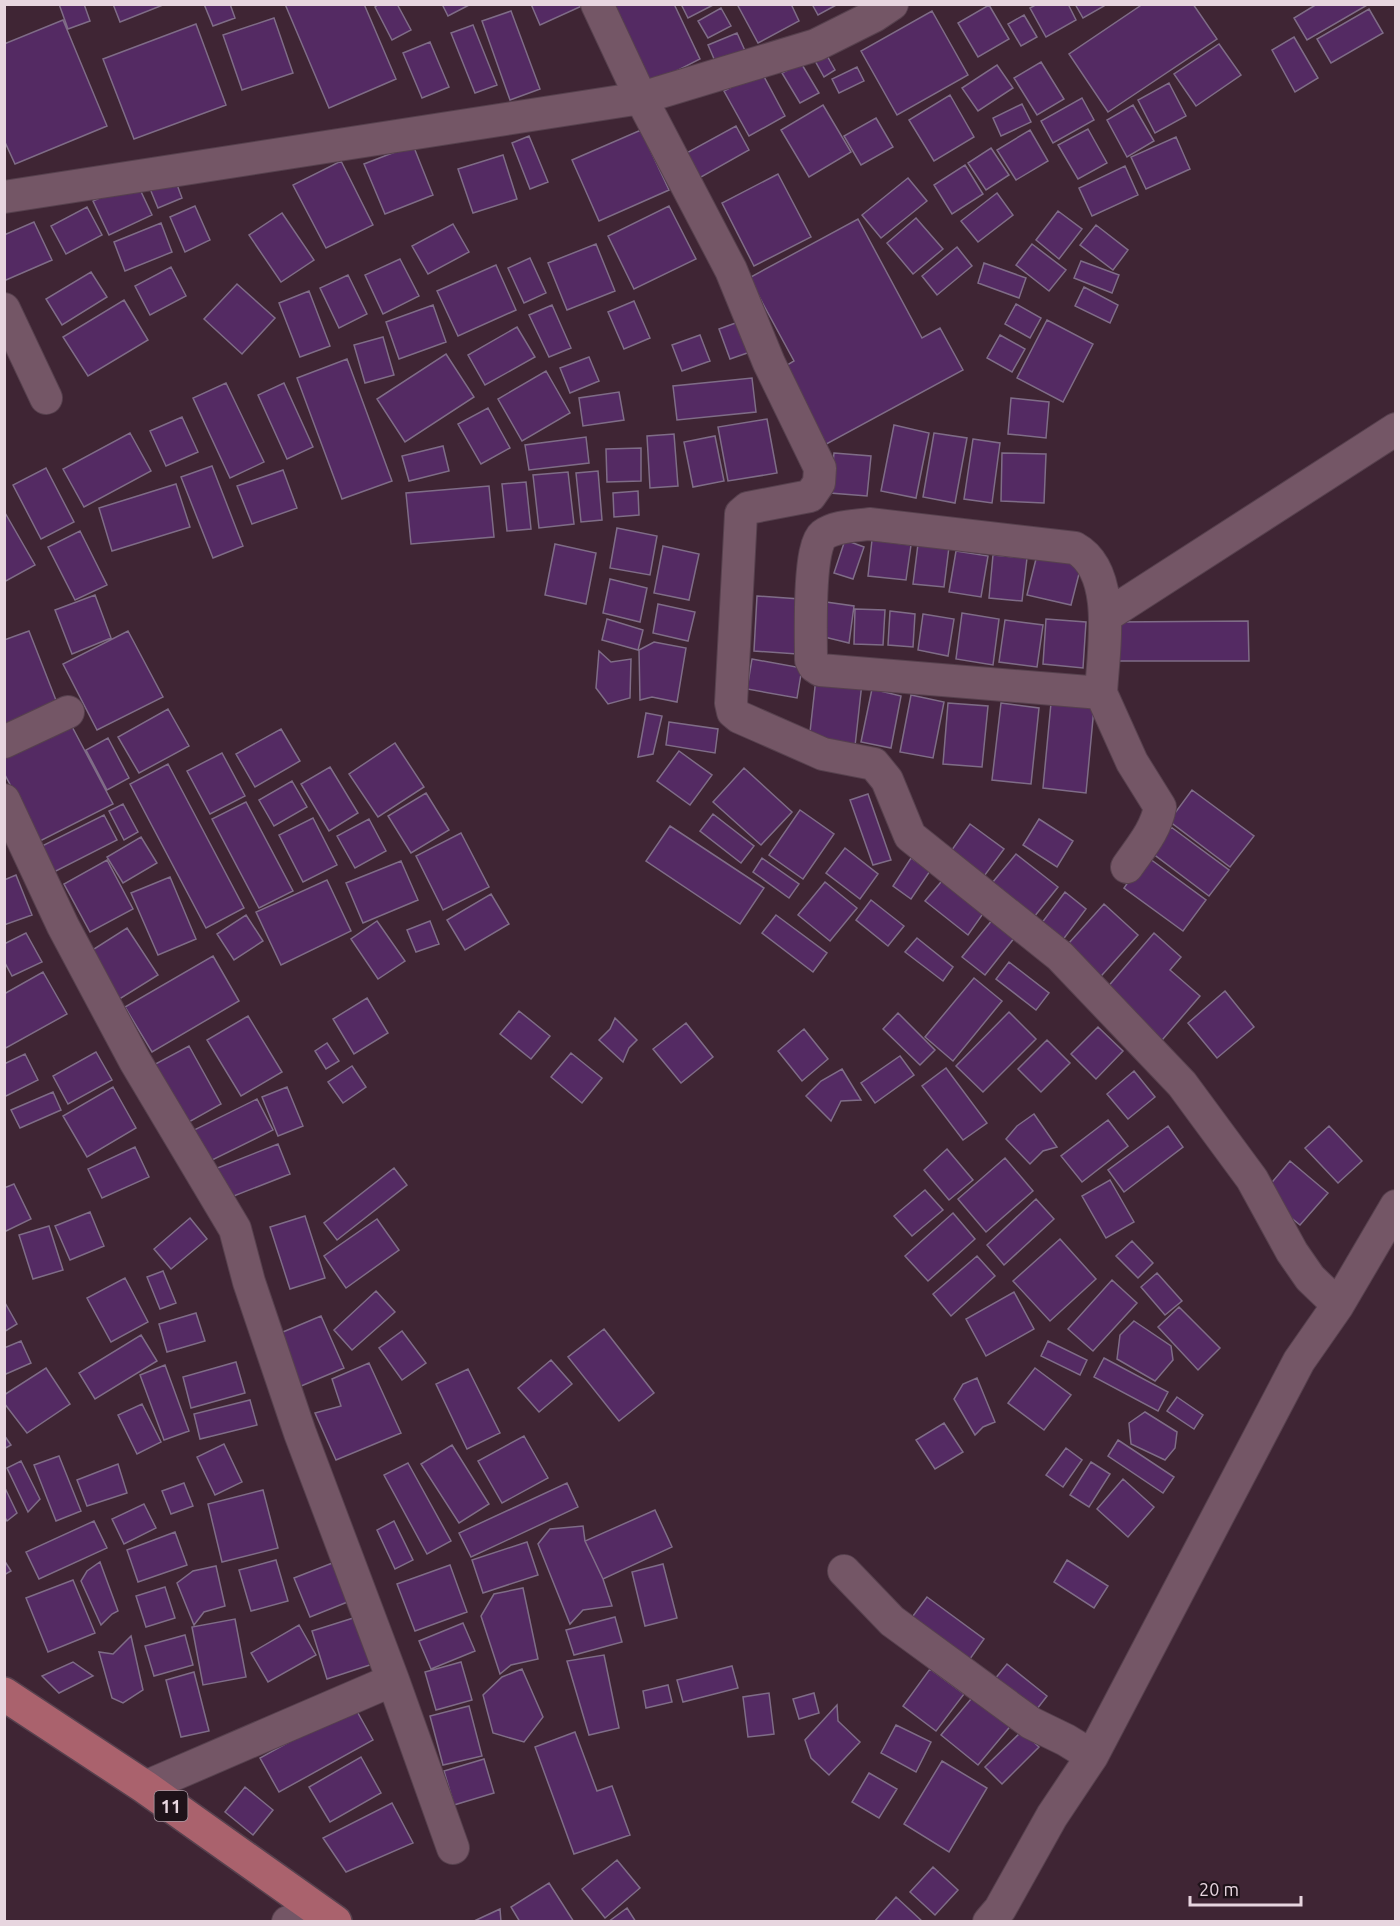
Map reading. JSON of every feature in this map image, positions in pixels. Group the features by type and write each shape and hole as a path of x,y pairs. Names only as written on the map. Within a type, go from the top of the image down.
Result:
{"highway":[{"name":"11","path":"4,1694 145,1787 313,1918"}],"street":[{"path":"597,4 641,98 731,270 769,363 820,468 819,483 810,496 748,508 741,514 731,703 733,712 739,717 823,754 874,764 887,780 910,836 1060,956 1182,1084 1252,1179 1292,1252 1311,1278 1338,1305"},
{"path":"4,197 641,98 816,45 892,4"},
{"path":"4,309 46,398"},
{"path":"1106,616 1395,429"},
{"path":"1101,693 820,670 811,660 812,592 816,544 822,536 833,530 869,524 1075,548 1084,553 1099,575 1106,616 1101,693 1132,762 1160,807 1158,819 1127,867"},
{"path":"4,742 68,712"},
{"path":"4,800 63,926 135,1062 235,1229 249,1282 300,1433 393,1680 453,1848"},
{"path":"989,1922 1000,1909 1052,1816 1092,1756 1299,1361 1338,1305 1395,1206"},
{"path":"844,1571 892,1621 1031,1723 1092,1756"},
{"path":"145,1787 393,1680"}],"building":[{"path":"59,4 84,4 90,21 68,29"},
{"path":"113,4 163,4 163,5 120,22"},
{"path":"204,4 230,4 235,18 213,26"},
{"path":"285,4 364,4 396,79 329,108"},
{"path":"379,4 397,4 411,30 392,40 375,7"},
{"path":"442,4 471,4 448,16"},
{"path":"531,4 584,4 584,5 540,25"},
{"path":"604,4 674,4 700,59 645,87"},
{"path":"681,4 715,4 688,18"},
{"path":"737,4 791,4 799,21 758,43"},
{"path":"812,4 838,4 818,15"},
{"path":"1037,4 1068,4 1076,20 1046,37 1030,8"},
{"path":"1075,4 1103,4 1104,6 1083,18"},
{"path":"1143,4 1193,4 1217,39 1108,112 1069,54"},
{"path":"1317,4 1369,4 1307,40 1294,18"},
{"path":"989,5 1009,39 978,57 958,23"},
{"path":"721,8 731,26 708,38 698,21"},
{"path":"1369,9 1383,33 1331,63 1317,39"},
{"path":"511,11 540,89 510,100 482,21"},
{"path":"932,11 968,75 897,115 861,51"},
{"path":"1024,15 1037,37 1021,46 1008,24"},
{"path":"274,18 293,73 242,90 223,35"},
{"path":"63,20 107,126 15,164 4,140 4,44"},
{"path":"196,24 226,105 134,139 103,59"},
{"path":"473,25 497,85 475,93 451,33"},
{"path":"737,33 747,55 718,68 708,45"},
{"path":"1294,37 1318,78 1295,92 1272,50"},
{"path":"430,42 449,87 422,98 403,53"},
{"path":"1219,44 1241,75 1196,106 1174,74"},
{"path":"825,52 835,70 824,77 814,59"},
{"path":"1041,62 1064,99 1037,115 1014,78"},
{"path":"801,63 819,93 800,103 782,73"},
{"path":"997,65 1013,88 978,111 962,88"},
{"path":"857,67 864,81 839,93 832,79"},
{"path":"761,71 785,116 749,136 724,91"},
{"path":"1169,83 1186,116 1155,133 1138,100"},
{"path":"950,95 974,137 934,161 909,120"},
{"path":"1082,98 1094,120 1053,143 1041,121"},
{"path":"1022,104 1031,122 1001,136 993,118"},
{"path":"823,105 851,152 809,177 781,130"},
{"path":"1133,105 1154,141 1127,157 1107,120"},
{"path":"876,118 893,147 861,165 844,136"},
{"path":"736,126 749,150 694,181 681,156"},
{"path":"1088,129 1107,163 1078,179 1058,145"},
{"path":"641,130 669,190 599,221 572,160"},
{"path":"1030,130 1048,161 1016,180 997,150"},
{"path":"529,136 548,182 530,189 512,143"},
{"path":"1176,137 1190,169 1146,189 1131,157"},
{"path":"413,145 433,195 385,214 364,164"},
{"path":"991,148 1009,175 986,190 968,163"},
{"path":"503,155 517,199 473,213 458,169"},
{"path":"341,161 373,225 326,248 293,185"},
{"path":"965,165 983,194 952,214 934,185"},
{"path":"1125,166 1138,195 1092,216 1079,188"},
{"path":"173,174 182,198 158,208 148,184"},
{"path":"778,174 811,237 754,266 722,203"},
{"path":"908,178 927,201 881,238 862,215"},
{"path":"136,181 152,215 109,235 93,201"},
{"path":"997,193 1013,215 978,242 961,221"},
{"path":"195,206 210,240 185,252 170,217"},
{"path":"669,206 696,259 634,289 608,236"},
{"path":"87,207 102,235 66,254 51,226"},
{"path":"1058,211 1082,229 1059,259 1036,240"},
{"path":"282,213 314,260 281,282 249,235"},
{"path":"916,218 943,249 913,274 887,243"},
{"path":"858,219 922,338 940,328 963,370 819,448 777,371 794,361 749,278"},
{"path":"34,222 52,260 6,280 4,276 4,235"},
{"path":"161,223 172,252 125,271 114,242"},
{"path":"453,224 469,252 428,274 412,246"},
{"path":"1096,225 1128,250 1113,270 1080,245"},
{"path":"596,244 615,291 567,310 548,263"},
{"path":"1032,244 1066,270 1049,291 1016,265"},
{"path":"957,247 972,266 937,295 922,276"},
{"path":"530,258 546,293 524,303 508,268"},
{"path":"400,259 419,296 383,314 365,275"},
{"path":"1081,261 1119,275 1112,293 1074,278"},
{"path":"984,263 1026,278 1019,298 978,283"},
{"path":"496,265 516,310 458,336 437,291"},
{"path":"171,267 186,296 150,315 135,286"},
{"path":"91,272 107,297 62,325 46,299"},
{"path":"348,275 367,314 339,328 320,288"},
{"path":"237,284 275,318 242,354 204,319"},
{"path":"1084,287 1118,305 1110,323 1075,306"},
{"path":"309,291 330,346 300,357 279,303"},
{"path":"124,300 148,340 88,376 63,337"},
{"path":"634,301 650,338 624,349 608,312"},
{"path":"1016,304 1041,318 1030,338 1005,324"},
{"path":"433,305 446,342 399,359 386,322"},
{"path":"552,305 571,348 549,357 529,315"},
{"path":"1047,320 1093,344 1063,402 1017,378"},
{"path":"741,321 753,351 730,359 719,329"},
{"path":"517,327 535,357 485,385 468,355"},
{"path":"700,335 710,361 682,371 672,345"},
{"path":"1000,335 1025,349 1012,372 987,358"},
{"path":"383,337 394,375 365,383 354,345"},
{"path":"446,354 474,397 405,442 377,399"},
{"path":"589,357 599,381 570,393 560,368"},
{"path":"347,359 392,481 342,499 297,378"},
{"path":"546,371 570,413 522,441 498,399"},
{"path":"752,378 756,412 677,420 673,386"},
{"path":"226,383 264,462 230,478 193,398"},
{"path":"284,383 313,447 287,459 258,395"},
{"path":"619,392 624,420 583,426 579,398"},
{"path":"1011,398 1049,402 1046,438 1008,434"},
{"path":"488,408 510,448 481,464 458,424"},
{"path":"182,417 198,452 166,466 150,431"},
{"path":"767,419 777,473 728,481 718,427"},
{"path":"894,425 929,433 916,498 881,491"},
{"path":"130,433 151,471 84,507 63,469"},
{"path":"934,433 967,438 955,503 923,497"},
{"path":"674,434 678,486 650,488 647,436"},
{"path":"715,436 724,481 693,487 684,442"},
{"path":"586,437 589,463 529,470 525,445"},
{"path":"973,439 1000,443 992,503 964,499"},
{"path":"443,446 449,471 409,481 402,456"},
{"path":"641,448 641,481 607,482 606,449"},
{"path":"834,453 871,456 867,496 830,493"},
{"path":"1002,453 1046,454 1044,503 1001,501"},
{"path":"212,466 243,546 213,558 181,477"},
{"path":"46,468 74,522 41,539 13,485"},
{"path":"283,470 297,508 252,524 237,486"},
{"path":"598,471 602,520 581,522 576,473"},
{"path":"568,472 574,524 539,528 533,475"},
{"path":"526,482 531,529 507,531 502,484"},
{"path":"176,484 190,527 112,551 99,508"},
{"path":"489,486 494,537 411,544 406,493"},
{"path":"638,491 639,515 614,517 613,493"},
{"path":"4,511 35,565 4,582"},
{"path":"617,528 657,536 650,575 610,568"},
{"path":"80,531 107,585 75,600 48,547"},
{"path":"845,540 864,547 853,579 834,573"},
{"path":"872,540 911,545 906,580 868,576"},
{"path":"555,544 596,553 586,604 545,595"},
{"path":"918,544 949,547 944,587 913,584"},
{"path":"663,546 699,554 689,600 654,593"},
{"path":"956,551 988,556 981,597 949,592"},
{"path":"993,555 1027,558 1022,601 989,598"},
{"path":"1037,555 1081,566 1071,605 1027,595"},
{"path":"610,579 647,588 640,622 603,613"},
{"path":"95,595 111,638 72,654 55,610"},
{"path":"757,596 800,599 797,654 754,651"},
{"path":"819,601 854,606 849,643 816,635"},
{"path":"658,604 695,612 688,641 653,633"},
{"path":"855,609 885,610 883,645 854,644"},
{"path":"890,611 915,614 913,647 888,645"},
{"path":"962,613 999,619 993,665 956,659"},
{"path":"923,614 954,619 948,656 918,650"},
{"path":"607,619 643,630 638,650 602,640"},
{"path":"1046,619 1086,622 1083,668 1043,664"},
{"path":"1005,620 1043,625 1037,667 999,662"},
{"path":"1248,621 1249,661 1117,661 1116,622"},
{"path":"29,631 61,713 4,736 4,640"},
{"path":"128,631 163,697 97,730 63,664"},
{"path":"654,642 686,648 677,702 652,697 640,700 639,650"},
{"path":"599,651 611,662 631,659 630,698 608,704 596,688"},
{"path":"752,659 802,668 797,698 747,689"},
{"path":"816,678 862,683 855,746 809,741"},
{"path":"872,689 901,696 891,748 861,742"},
{"path":"911,695 944,702 933,758 900,752"},
{"path":"948,703 988,706 982,767 943,764"},
{"path":"1001,703 1039,708 1031,784 992,780"},
{"path":"1051,703 1094,708 1086,793 1043,788"},
{"path":"168,709 189,746 139,773 118,737"},
{"path":"646,713 662,716 653,754 638,757"},
{"path":"68,719 113,804 40,841 4,773 4,752"},
{"path":"669,722 718,729 715,753 666,745"},
{"path":"281,729 300,761 255,787 236,754"},
{"path":"108,738 129,778 107,790 86,750"},
{"path":"395,743 424,787 378,817 349,774"},
{"path":"679,751 712,775 690,805 657,781"},
{"path":"222,753 245,796 210,814 187,771"},
{"path":"168,764 244,908 206,928 130,784"},
{"path":"330,767 358,813 329,831 301,784"},
{"path":"744,768 792,812 761,845 713,802"},
{"path":"292,781 307,807 274,826 259,800"},
{"path":"1192,790 1254,836 1230,867 1169,821"},
{"path":"426,793 449,830 411,853 388,816"},
{"path":"868,794 891,860 873,865 850,800"},
{"path":"246,802 293,891 259,908 212,819"},
{"path":"123,804 138,832 124,840 109,811"},
{"path":"800,810 834,834 803,879 769,855"},
{"path":"713,814 754,846 741,863 700,831"},
{"path":"104,815 117,840 52,873 40,847"},
{"path":"313,818 337,865 303,882 279,835"},
{"path":"369,819 386,851 355,868 337,836"},
{"path":"1039,819 1073,841 1057,867 1023,845"},
{"path":"970,824 1004,849 982,879 949,854"},
{"path":"670,826 764,888 740,924 646,861"},
{"path":"1171,827 1229,870 1209,896 1152,853"},
{"path":"461,833 489,887 443,910 416,856"},
{"path":"141,837 157,863 123,883 107,857"},
{"path":"845,848 878,874 860,899 826,873"},
{"path":"1016,854 1058,887 1030,922 988,888"},
{"path":"1146,856 1206,900 1183,931 1124,888"},
{"path":"762,858 799,884 789,898 753,872"},
{"path":"911,858 930,871 911,899 893,886"},
{"path":"107,860 133,909 90,932 64,884"},
{"path":"401,861 418,900 363,923 346,883"},
{"path":"16,875 32,915 4,925 4,880"},
{"path":"946,876 987,908 968,935 925,901"},
{"path":"170,877 196,939 158,955 131,893"},
{"path":"327,880 351,931 281,965 256,912"},
{"path":"825,882 857,908 830,941 798,915"},
{"path":"1065,892 1086,909 1059,945 1038,928"},
{"path":"491,894 509,924 465,950 447,920"},
{"path":"871,900 904,926 888,946 856,920"},
{"path":"1104,904 1138,935 1094,984 1060,953"},
{"path":"246,915 263,941 234,960 217,934"},
{"path":"776,915 827,953 813,972 762,933"},
{"path":"993,919 1015,937 985,975 962,957"},
{"path":"377,921 405,961 378,979 351,939"},
{"path":"430,921 439,944 416,952 407,930"},
{"path":"127,928 158,975 113,1003 83,956"},
{"path":"26,933 42,962 12,976 4,961 4,944"},
{"path":"1154,933 1181,957 1170,970 1200,996 1157,1046 1100,996"},
{"path":"917,938 953,967 943,981 905,952"},
{"path":"213,956 239,1001 152,1052 125,1007"},
{"path":"1009,962 1049,993 1036,1010 996,979"},
{"path":"43,972 67,1014 4,1049 4,994"},
{"path":"974,978 1002,1001 953,1061 925,1037"},
{"path":"1225,991 1254,1027 1217,1058 1188,1023"},
{"path":"367,998 388,1033 354,1054 333,1019"},
{"path":"519,1011 550,1036 531,1059 500,1034"},
{"path":"1009,1012 1036,1039 983,1092 956,1066"},
{"path":"898,1013 935,1050 920,1065 883,1029"},
{"path":"248,1016 282,1072 241,1096 207,1040"},
{"path":"615,1018 637,1040 629,1048 623,1062 599,1040 610,1029"},
{"path":"686,1023 713,1057 681,1083 653,1049"},
{"path":"1098,1027 1123,1051 1096,1079 1071,1054"},
{"path":"804,1029 828,1059 802,1081 778,1051"},
{"path":"1047,1040 1070,1063 1041,1092 1018,1069"},
{"path":"327,1043 339,1061 326,1069 315,1051"},
{"path":"189,1046 221,1104 180,1127 148,1068"},
{"path":"96,1052 112,1080 68,1104 53,1076"},
{"path":"571,1053 602,1078 582,1103 551,1077"},
{"path":"25,1054 38,1080 4,1097 4,1064"},
{"path":"900,1056 914,1075 875,1103 861,1083"},
{"path":"352,1066 366,1087 343,1103 328,1082"},
{"path":"946,1068 987,1123 963,1140 922,1086"},
{"path":"842,1069 861,1100 841,1101 831,1121 806,1096 821,1081"},
{"path":"1134,1071 1155,1097 1128,1119 1107,1094"},
{"path":"113,1087 136,1128 87,1157 63,1116"},
{"path":"287,1087 303,1126 278,1136 262,1097"},
{"path":"53,1092 61,1110 20,1128 11,1110"},
{"path":"257,1099 273,1130 204,1164 188,1133"},
{"path":"1034,1114 1057,1147 1043,1151 1030,1164 1006,1139 1017,1126"},
{"path":"1108,1120 1128,1146 1082,1182 1061,1156"},
{"path":"1168,1126 1183,1147 1124,1192 1108,1170"},
{"path":"1329,1126 1362,1161 1338,1183 1305,1148"},
{"path":"278,1144 290,1174 221,1201 210,1171"},
{"path":"135,1147 149,1177 102,1198 88,1169"},
{"path":"947,1149 973,1180 949,1200 924,1170"},
{"path":"1005,1158 1033,1191 986,1232 958,1199"},
{"path":"1290,1161 1328,1193 1300,1225 1262,1194"},
{"path":"394,1168 407,1185 337,1240 324,1223"},
{"path":"1110,1180 1134,1222 1106,1238 1082,1196"},
{"path":"14,1184 31,1219 4,1232 4,1188"},
{"path":"925,1190 943,1210 912,1236 894,1216"},
{"path":"1036,1199 1054,1219 1004,1265 987,1245"},
{"path":"90,1212 104,1246 70,1260 55,1226"},
{"path":"953,1213 975,1239 928,1281 905,1256"},
{"path":"305,1216 325,1278 290,1289 270,1227"},
{"path":"190,1218 207,1239 171,1269 154,1249"},
{"path":"377,1219 399,1250 346,1288 324,1256"},
{"path":"49,1226 63,1270 33,1279 19,1235"},
{"path":"1060,1239 1096,1279 1050,1321 1013,1281"},
{"path":"1132,1241 1153,1263 1138,1278 1116,1256"},
{"path":"977,1256 995,1276 951,1316 933,1294"},
{"path":"163,1271 176,1303 160,1309 147,1277"},
{"path":"1157,1273 1182,1301 1165,1315 1141,1287"},
{"path":"125,1278 148,1322 111,1342 87,1298"},
{"path":"1112,1280 1137,1303 1093,1351 1068,1329"},
{"path":"376,1291 395,1312 352,1350 334,1330"},
{"path":"1014,1292 1034,1329 986,1356 966,1319"},
{"path":"4,1301 17,1324 4,1332"},
{"path":"1179,1307 1220,1348 1198,1370 1158,1327"},
{"path":"196,1313 205,1341 167,1352 159,1324"},
{"path":"321,1316 344,1368 294,1389 271,1337"},
{"path":"1134,1321 1171,1346 1173,1360 1155,1381 1117,1359 1120,1335"},
{"path":"604,1329 654,1393 619,1421 568,1357"},
{"path":"402,1331 426,1363 402,1380 379,1348"},
{"path":"141,1335 157,1361 95,1399 79,1373"},
{"path":"21,1341 31,1363 6,1374 4,1348"},
{"path":"1048,1341 1087,1360 1080,1375 1041,1356"},
{"path":"1104,1358 1168,1392 1158,1411 1094,1377"},
{"path":"551,1360 572,1384 539,1412 518,1388"},
{"path":"236,1362 245,1393 191,1408 183,1377"},
{"path":"369,1363 401,1433 336,1460 315,1413 341,1406 332,1379"},
{"path":"165,1365 189,1431 164,1440 140,1375"},
{"path":"46,1368 70,1404 27,1433 4,1403 4,1395"},
{"path":"1035,1368 1071,1395 1044,1430 1008,1403"},
{"path":"468,1369 500,1433 467,1449 436,1384"},
{"path":"977,1378 995,1422 983,1427 975,1435 954,1399 963,1384"},
{"path":"1177,1397 1203,1415 1194,1429 1167,1411"},
{"path":"250,1400 257,1425 200,1439 194,1414"},
{"path":"142,1404 161,1442 137,1454 118,1415"},
{"path":"1145,1412 1177,1432 1175,1448 1165,1460 1131,1444 1129,1423"},
{"path":"944,1423 963,1452 935,1469 916,1440"},
{"path":"4,1435 11,1445 4,1449"},
{"path":"524,1436 548,1478 502,1503 478,1461"},
{"path":"1118,1440 1174,1477 1163,1493 1108,1456"},
{"path":"224,1444 242,1482 215,1495 197,1457"},
{"path":"452,1445 489,1504 459,1523 421,1464"},
{"path":"1066,1448 1082,1460 1063,1487 1046,1475"},
{"path":"59,1456 81,1511 56,1521 34,1465"},
{"path":"21,1461 40,1499 28,1512 7,1468"},
{"path":"1091,1462 1110,1474 1089,1507 1070,1495"},
{"path":"408,1463 451,1541 427,1554 384,1475"},
{"path":"118,1464 127,1493 87,1506 77,1480"},
{"path":"1123,1479 1154,1507 1128,1537 1097,1509"},
{"path":"184,1483 193,1506 171,1514 162,1491"},
{"path":"567,1483 578,1507 471,1557 459,1533"},
{"path":"4,1486 17,1513 7,1521 4,1516"},
{"path":"263,1490 278,1548 222,1562 208,1504"},
{"path":"144,1504 156,1528 124,1544 112,1519"},
{"path":"655,1510 672,1547 603,1579 585,1541"},
{"path":"94,1521 107,1548 39,1579 26,1552"},
{"path":"394,1521 413,1560 395,1569 377,1530"},
{"path":"583,1526 585,1541 603,1579 612,1606 583,1610 570,1624 538,1544 550,1529"},
{"path":"175,1532 187,1565 138,1582 127,1550"},
{"path":"527,1542 538,1575 483,1593 472,1560"},
{"path":"4,1560 11,1571 4,1575"},
{"path":"276,1560 288,1601 251,1611 239,1570"},
{"path":"1067,1560 1108,1586 1094,1608 1054,1582"},
{"path":"100,1562 118,1611 101,1625 81,1581 87,1571"},
{"path":"335,1562 350,1601 310,1617 294,1578"},
{"path":"663,1564 677,1618 645,1626 632,1572"},
{"path":"450,1565 467,1612 415,1631 397,1584"},
{"path":"216,1566 225,1606 204,1612 194,1625 177,1583 193,1571"},
{"path":"73,1580 95,1633 48,1652 26,1598"},
{"path":"165,1587 175,1618 146,1627 136,1596"},
{"path":"523,1588 538,1659 511,1665 500,1674 481,1616 494,1594"},
{"path":"927,1597 984,1639 965,1666 907,1624"},
{"path":"366,1614 382,1661 327,1679 312,1631"},
{"path":"615,1617 622,1642 574,1655 566,1630"},
{"path":"235,1619 246,1677 203,1685 192,1627"},
{"path":"463,1623 475,1651 431,1669 419,1641"},
{"path":"299,1625 316,1655 268,1682 251,1653"},
{"path":"185,1635 193,1665 154,1676 145,1646"},
{"path":"131,1636 143,1690 123,1703 112,1698 99,1652 113,1654"},
{"path":"604,1655 619,1728 589,1735 567,1661"},
{"path":"73,1662 93,1676 59,1693 42,1676"},
{"path":"461,1662 472,1700 436,1710 425,1672"},
{"path":"1007,1664 1047,1696 1030,1718 990,1685"},
{"path":"732,1666 738,1688 683,1702 677,1680"},
{"path":"522,1669 543,1717 524,1742 493,1733 483,1695 502,1677"},
{"path":"930,1669 964,1694 936,1731 903,1706"},
{"path":"194,1672 209,1731 181,1737 166,1680"},
{"path":"668,1685 672,1702 646,1708 643,1691"},
{"path":"769,1693 774,1734 748,1737 743,1697"},
{"path":"814,1693 819,1713 799,1719 793,1699"},
{"path":"976,1693 1013,1723 978,1765 941,1735"},
{"path":"837,1705 838,1721 860,1742 829,1775 811,1758 805,1740"},
{"path":"354,1706 373,1740 279,1792 260,1758"},
{"path":"469,1706 482,1756 443,1765 430,1716"},
{"path":"896,1725 931,1742 916,1772 881,1753"},
{"path":"1022,1731 1039,1747 1002,1784 985,1767"},
{"path":"575,1732 597,1791 612,1786 630,1835 574,1854 535,1747"},
{"path":"361,1757 381,1793 330,1822 309,1787"},
{"path":"484,1759 494,1793 454,1805 444,1771"},
{"path":"942,1761 987,1788 949,1852 904,1824"},
{"path":"869,1773 897,1789 879,1818 852,1802"},
{"path":"245,1787 273,1810 253,1835 225,1812"},
{"path":"392,1803 413,1843 346,1872 323,1838"},
{"path":"617,1860 640,1888 605,1918 582,1889"},
{"path":"933,1867 958,1890 935,1915 910,1892"},
{"path":"549,1883 574,1922 520,1922 511,1907"},
{"path":"896,1897 923,1922 874,1922"},
{"path":"627,1908 636,1922 608,1922"},
{"path":"500,1909 501,1922 472,1922"}]}
